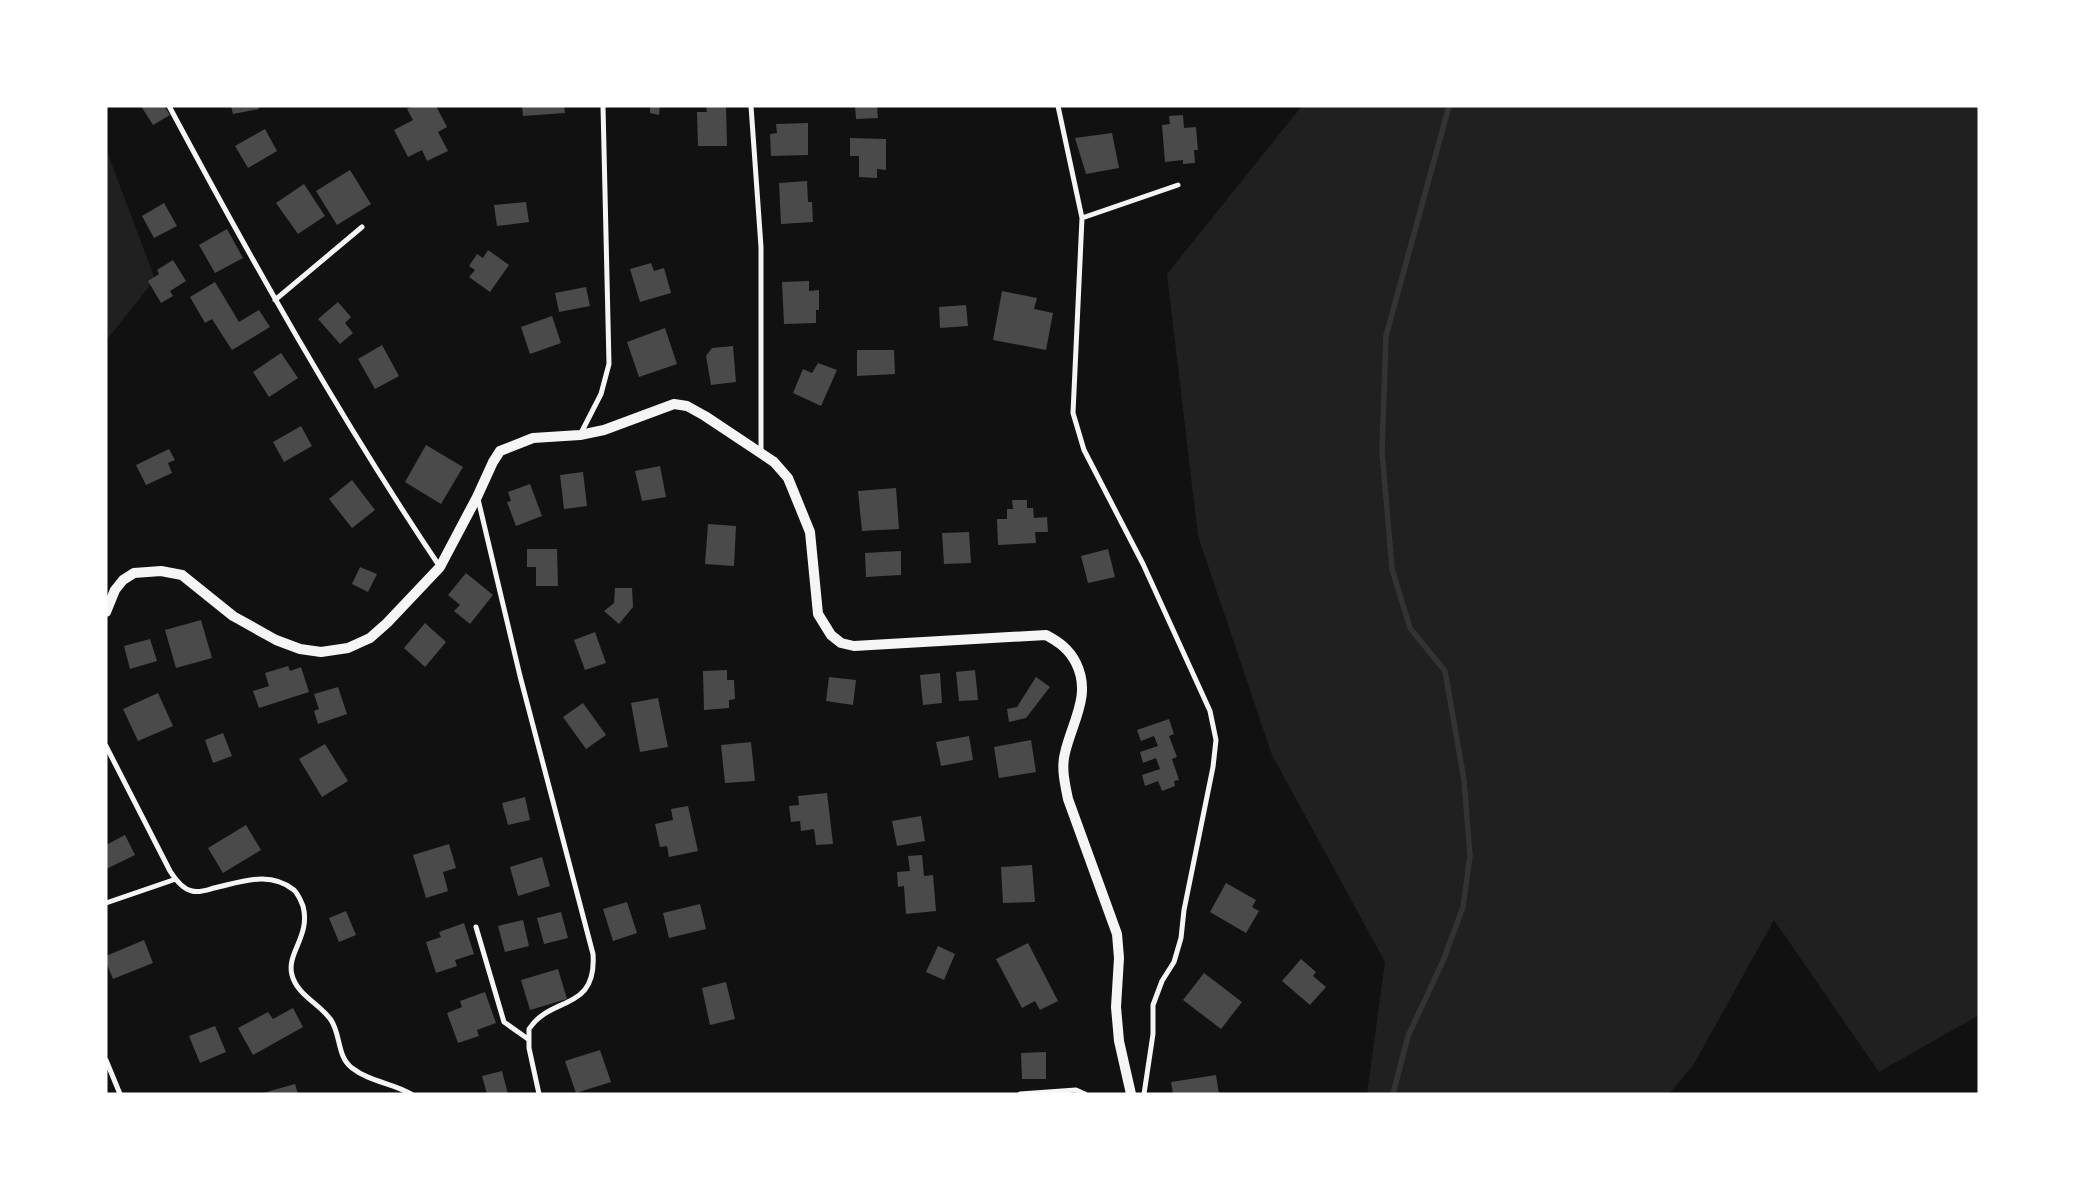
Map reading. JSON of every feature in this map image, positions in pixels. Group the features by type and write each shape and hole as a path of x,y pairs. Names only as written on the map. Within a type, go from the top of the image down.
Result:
{"main road":[{"path":"106,612 115,590 123,580 134,573 161,571 182,575 233,616 258,632 300,650 321,652 348,648 370,638 412,598 440,566 500,451 533,438 580,436 624,424 674,404 687,406 774,462 788,478 810,532 818,614 831,635 842,643 854,646 1046,635 1067,649 1074,659 1083,684 1082,701 1064,754 1064,777 1068,799 1117,934 1119,958 1116,1007 1119,1041 1130,1094"}],"street":[{"path":"169,106 247,251 388,490 440,566"},
{"path":"580,436 601,394 609,364 603,106"},
{"path":"751,106 761,247 761,453"},
{"path":"1058,106 1082,218 1073,413 1084,450 1143,564 1210,711 1216,740 1213,767 1184,910 1181,938 1174,962 1162,981 1153,1005 1153,1034 1144,1094"},
{"path":"1082,218 1178,185"},
{"path":"276,300 362,227"},
{"path":"477,497 520,676 593,954 594,968 590,982 582,992 571,1002 541,1016 529,1029 528,1039 539,1094"},
{"path":"106,746 176,880 183,887 192,891 202,891 260,878 283,883 295,891 305,914 305,928 290,968 299,990 322,1009 332,1021 347,1064 382,1084 411,1094"},
{"path":"106,902 176,880"},
{"path":"476,927 504,1022 528,1039"},
{"path":"106,1060 120,1094"},
{"path":"1020,1094 1076,1090 1085,1094"}],"shaded area":[{"path":"1302,106 1979,106 1979,1015 1879,1072 1774,920 1694,1064 1669,1094 1367,1094 1385,962 1272,755 1198,536 1167,274"},
{"path":"106,149 155,279 106,341"}],"building":[{"path":"141,106 164,106 170,115 153,125"},
{"path":"231,106 258,106 259,109 233,114"},
{"path":"412,106 436,106 447,127 438,132 448,151 427,161 422,150 408,157 394,130 413,120 407,109"},
{"path":"522,106 564,106 565,113 523,116"},
{"path":"650,106 660,106 659,115 650,113"},
{"path":"706,106 726,106 727,146 698,146 697,112 707,112"},
{"path":"855,106 877,106 878,118 856,119"},
{"path":"1183,115 1184,128 1196,127 1198,150 1194,150 1195,163 1183,164 1183,160 1165,162 1162,125 1170,124 1169,116"},
{"path":"808,123 808,155 771,156 770,134 777,133 776,124"},
{"path":"265,129 277,151 248,168 235,146"},
{"path":"1112,133 1119,168 1086,174 1075,138"},
{"path":"850,138 886,139 886,170 877,169 877,178 859,177 859,156 850,156"},
{"path":"350,170 371,204 337,225 316,191"},
{"path":"807,181 808,202 812,202 813,222 781,224 779,183"},
{"path":"304,184 325,216 298,234 276,203"},
{"path":"526,202 529,222 497,226 494,205"},
{"path":"164,203 177,226 154,238 142,216"},
{"path":"227,229 243,258 215,273 199,245"},
{"path":"488,250 509,265 490,292 469,277 475,270 469,266 477,254 483,258"},
{"path":"173,260 186,281 170,291 173,296 161,303 148,281 159,274 157,270"},
{"path":"651,263 654,271 664,268 671,293 640,302 630,269"},
{"path":"809,281 809,291 819,290 819,310 816,310 816,323 784,324 782,282"},
{"path":"215,282 239,322 259,310 270,327 232,350 212,319 205,323 190,297"},
{"path":"586,287 590,306 559,312 555,293"},
{"path":"1002,291 1037,298 1034,309 1053,313 1046,350 993,340"},
{"path":"338,302 351,317 345,323 353,333 340,344 318,319"},
{"path":"966,305 968,326 940,328 939,307"},
{"path":"552,316 561,343 530,354 521,327"},
{"path":"665,328 677,364 639,377 627,342"},
{"path":"382,345 399,376 375,389 358,359"},
{"path":"733,346 736,382 711,385 706,356 712,348"},
{"path":"857,350 894,350 895,374 857,376"},
{"path":"281,353 298,378 269,397 253,372"},
{"path":"818,363 837,370 821,406 793,393 803,369 812,373"},
{"path":"301,426 312,446 284,462 273,442"},
{"path":"426,445 463,467 441,504 405,482"},
{"path":"169,449 175,460 168,463 172,473 146,485 136,465"},
{"path":"660,466 666,497 642,501 635,471"},
{"path":"583,472 587,506 564,509 560,475"},
{"path":"352,480 375,510 352,528 329,499"},
{"path":"530,484 542,516 516,526 507,502 511,501 508,492"},
{"path":"896,488 899,529 862,531 858,491"},
{"path":"1012,500 1027,500 1027,508 1033,508 1034,518 1047,517 1048,532 1035,532 1036,543 998,545 997,519 1007,519 1007,509 1013,509"},
{"path":"708,524 736,526 734,566 705,564"},
{"path":"969,532 971,563 944,564 942,533"},
{"path":"527,549 557,549 558,586 536,586 536,567 527,567"},
{"path":"1108,549 1115,577 1088,583 1081,556"},
{"path":"901,551 901,575 866,577 865,553"},
{"path":"360,567 377,574 368,592 352,584"},
{"path":"466,573 493,595 470,624 454,611 460,605 448,595"},
{"path":"615,588 632,588 633,607 619,624 604,611 614,603"},
{"path":"201,620 212,658 176,668 165,630"},
{"path":"425,623 446,642 425,667 404,648"},
{"path":"595,632 606,663 585,670 574,640"},
{"path":"150,639 157,661 130,669 124,646"},
{"path":"288,666 290,671 301,667 309,692 259,708 253,691 269,686 265,673"},
{"path":"727,670 727,680 734,680 735,699 729,700 729,708 704,710 703,671"},
{"path":"975,670 978,700 959,701 956,672"},
{"path":"940,673 942,703 923,705 920,675"},
{"path":"829,677 856,680 853,705 826,701"},
{"path":"1036,677 1050,687 1026,718 1009,722 1007,709 1017,707"},
{"path":"338,687 347,714 318,724 314,711 319,709 314,694"},
{"path":"158,693 173,726 138,741 123,709"},
{"path":"658,698 668,747 640,752 631,703"},
{"path":"583,703 606,735 586,749 563,717"},
{"path":"1169,719 1174,734 1169,736 1177,757 1172,759 1179,780 1174,781 1175,786 1162,791 1158,781 1145,786 1142,775 1160,769 1156,758 1143,763 1140,752 1158,746 1154,736 1141,741 1137,730"},
{"path":"223,733 232,756 213,763 205,740"},
{"path":"969,736 973,760 941,766 936,742"},
{"path":"1031,740 1036,772 999,778 994,747"},
{"path":"751,742 755,781 725,783 721,745"},
{"path":"325,744 348,781 322,797 299,759"},
{"path":"827,793 833,844 816,845 814,829 801,831 800,821 791,822 789,806 799,805 798,796"},
{"path":"525,797 530,820 508,825 502,803"},
{"path":"688,806 698,851 669,857 667,846 660,847 655,824 673,820 671,809"},
{"path":"921,816 925,841 897,846 892,821"},
{"path":"246,825 261,850 223,873 208,848"},
{"path":"125,835 135,855 106,869 106,845"},
{"path":"449,844 456,868 443,872 448,891 426,898 413,855"},
{"path":"922,855 924,876 933,875 936,911 906,914 904,886 898,887 897,872 910,871 908,856"},
{"path":"542,857 550,886 518,896 510,867"},
{"path":"1032,865 1035,902 1003,903 1001,867"},
{"path":"1226,883 1256,900 1252,907 1259,911 1246,933 1210,912"},
{"path":"627,902 637,933 613,941 603,909"},
{"path":"700,904 706,929 669,938 663,913"},
{"path":"346,911 356,935 339,942 329,918"},
{"path":"561,912 568,938 544,944 537,918"},
{"path":"523,920 529,946 505,952 498,926"},
{"path":"464,923 474,954 455,960 457,966 436,973 426,942 441,937 439,932"},
{"path":"144,940 153,963 113,979 106,962 106,956"},
{"path":"1028,943 1058,1001 1040,1010 1035,1001 1022,1008 996,959"},
{"path":"938,946 955,954 944,980 926,972"},
{"path":"1301,959 1316,972 1313,976 1326,987 1310,1005 1282,981"},
{"path":"558,969 567,999 530,1010 521,980"},
{"path":"1204,973 1242,1002 1221,1029 1183,1000"},
{"path":"726,982 735,1019 710,1025 702,988"},
{"path":"485,992 496,1023 477,1030 479,1036 458,1043 447,1013 462,1007 460,1001"},
{"path":"293,1008 303,1027 253,1055 238,1028 268,1012 273,1019"},
{"path":"215,1026 226,1052 200,1063 189,1036"},
{"path":"600,1050 611,1082 576,1093 565,1061"},
{"path":"1046,1052 1046,1079 1022,1079 1021,1053"},
{"path":"502,1071 508,1094 487,1094 482,1076"},
{"path":"1216,1075 1219,1094 1173,1094 1171,1082"},
{"path":"295,1084 298,1094 263,1094 263,1093"}],"waterway":[{"path":"1393,1094 1408,1036 1443,961 1463,907 1470,856 1464,780 1445,671 1410,628 1392,569 1382,451 1386,336 1449,106"}]}
